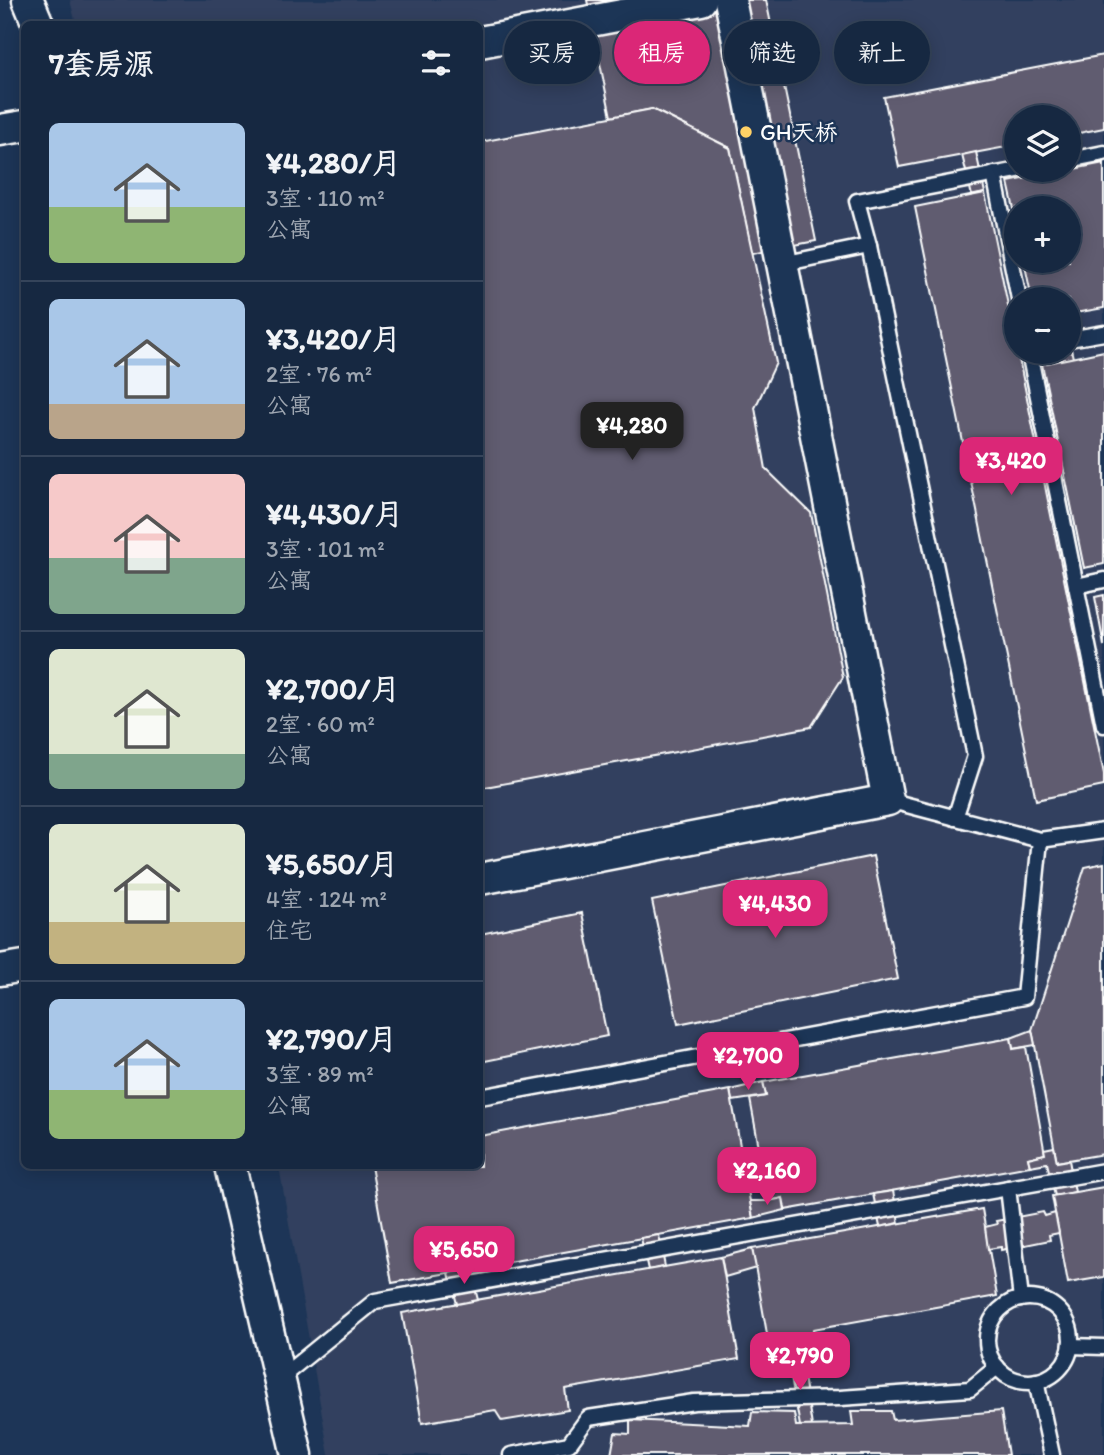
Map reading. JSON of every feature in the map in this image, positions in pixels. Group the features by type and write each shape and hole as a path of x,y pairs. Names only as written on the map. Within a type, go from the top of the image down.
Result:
{"street":[{"path":"27,0 37,21"},
{"path":"483,41 701,0"},
{"path":"483,878 888,800 730,0"},
{"path":"0,130 21,126"},
{"path":"0,970 21,966"},
{"path":"231,1169 297,1455"}],"lane":[{"path":"1081,158 1104,153"},
{"path":"955,818 975,756 869,246 857,201 1004,172"},
{"path":"994,174 1017,287"},
{"path":"782,264 869,246"},
{"path":"1081,337 1104,333"},
{"path":"1031,364 1104,725"},
{"path":"1076,586 1104,580"},
{"path":"888,800 1040,840 1104,831"},
{"path":"483,1096 1024,997 1040,840"},
{"path":"279,1379 375,1301 1104,1171"},
{"path":"1008,1188 1021,1299"},
{"path":"1035,1298 1047,1302 1066,1320 1071,1333 1071,1346 1067,1358 1049,1377 1022,1381 1008,1376 997,1367 987,1340 990,1326 1002,1309 1021,1299 1035,1298"},
{"path":"1071,1346 1104,1347"},
{"path":"511,1455 570,1449 588,1419 694,1402 840,1398 970,1389 997,1367"},
{"path":"1036,1381 1052,1455"}],"shaded area":[{"path":"70,0 1104,0 1104,1455 329,1455 280,1169 483,1169 483,21 75,21"}],"building":[{"name":"GH天桥","path":"587,0 766,0 770,21 724,21 724,84 783,84 816,241 752,253 730,148 652,109 611,117 600,63 600,21 591,21"},
{"path":"1104,55 1104,128 1081,133 1081,105 1004,105 1004,147 899,167 884,97"},
{"path":"652,109 730,148 776,363 755,408 766,469 811,513 843,677 811,727 483,787 483,141"},
{"path":"976,152 985,193 972,196 962,155"},
{"path":"1104,163 1104,308 1081,312 1081,287 1029,287 1027,273 1081,273 1081,196 1011,196 1008,182 1081,182 1081,168"},
{"path":"985,193 1004,287 1004,364 1020,364 1104,774 1104,786 1036,800 915,207"},
{"path":"1104,351 1104,564 1084,568 1042,364 1081,364 1081,356"},
{"path":"1104,595 1104,646 1095,597"},
{"path":"873,856 898,979 678,1024 652,901"},
{"path":"1104,863 1104,1154 1057,1162 1032,1030 1085,867"},
{"path":"582,913 607,1036 483,1061 483,933"},
{"path":"1032,1030 1035,1045 1013,1049 1011,1038"},
{"path":"1011,1038 1013,1049 1026,1047 1045,1154 1028,1158 1030,1166 785,1210 783,1198 769,1201 750,1099 766,1096 763,1082"},
{"path":"763,1082 766,1096 732,1101 730,1090"},
{"path":"730,1090 753,1218 392,1283 372,1169 483,1169 483,1135"},
{"path":"1054,1147 1057,1162 1069,1160 1075,1192 1055,1196 1047,1163 1030,1166 1028,1158 1045,1154 1044,1149"},
{"path":"1104,1187 1104,1277 1068,1283 1052,1196"},
{"path":"893,1191 899,1223 880,1227 873,1194"},
{"path":"783,1198 785,1210 753,1218 750,1201"},
{"path":"982,1209 997,1296 813,1329 811,1356 772,1362 752,1249"},
{"path":"1043,1212 1045,1216 1055,1213 1059,1233 1049,1235 1050,1240 1001,1250 1001,1247 988,1249 985,1227 997,1224 996,1221"},
{"path":"659,1235 665,1267 648,1270 641,1238"},
{"path":"752,1249 756,1268 725,1277 721,1257"},
{"path":"721,1257 739,1359 565,1389 568,1410 502,1421 495,1410 422,1423 402,1313"},
{"path":"470,1269 478,1300 457,1304 449,1273"},
{"path":"801,1358 812,1426 800,1426 788,1360"},
{"path":"851,1411 891,1411 893,1420 1001,1411 1008,1455 611,1455 615,1433 630,1434 630,1420 750,1426 752,1412 794,1413 796,1426 853,1425"}],"place":[{"name":"GH天桥","path":"746,132"}]}
